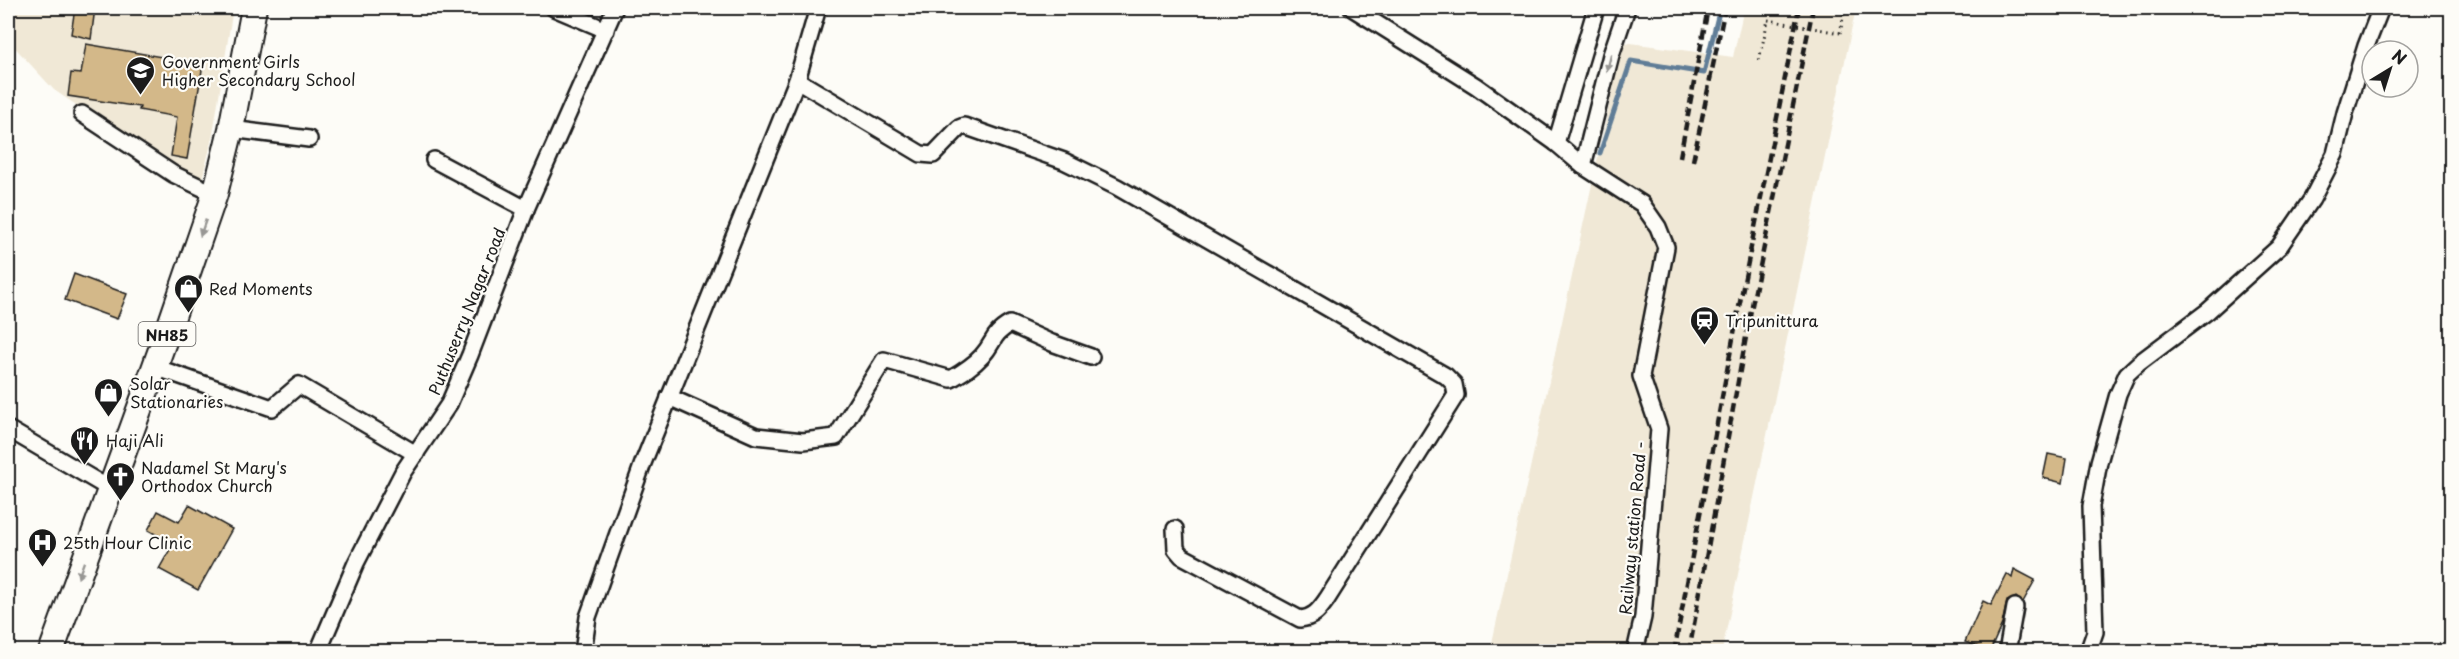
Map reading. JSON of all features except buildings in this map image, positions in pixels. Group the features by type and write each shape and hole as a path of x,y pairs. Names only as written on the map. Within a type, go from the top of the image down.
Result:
{"main road":[{"name":"NH85","path":"51,651 155,367 215,194 231,129 254,8"}],"street":[{"path":"554,8 606,30"},
{"name":"Puthuserry Nagar road","path":"318,651 356,563 403,472 449,404 479,334 526,209 615,8"},
{"path":"583,651 588,617 669,398 797,80 818,8"},
{"path":"1352,8 1476,86 1556,143 1583,166 1611,55 1627,8"},
{"path":"1556,143 1596,8"},
{"path":"2088,651 2095,632 2091,506 2099,462 2118,394 2127,374 2208,311 2286,238 2312,199 2335,154 2344,113 2381,8"},
{"path":"797,80 921,154 933,155 959,128 964,126 1064,161 1126,193 1446,376 1454,384 1456,395 1450,405 1327,600 1318,612 1308,618 1300,619 1182,556 1176,549 1175,529"},
{"path":"82,114 173,174 215,194"},
{"path":"231,129 309,139"},
{"path":"434,160 526,209"},
{"name":"Railway station Road -","path":"1583,166 1642,204 1658,227 1666,247 1641,376 1659,429 1642,617 1635,651"},
{"path":"669,398 756,436 820,440 836,437 884,360 951,379 972,366 985,354 998,332 1010,324 1052,344 1091,357"},
{"path":"155,367 272,408 299,385 416,454"},
{"path":"8,429 110,489"},
{"path":"2007,651 2015,607"}],"path":[{"path":"1760,60 1768,20 1840,33 1845,8"}],"shaded area":[{"name":"Government Girls Higher Secondary School","path":"8,8 233,8 212,140 202,179 138,147 54,90 8,40"},
{"path":"1744,8 1856,8 1722,651 1490,652 1623,42 1733,57"}],"waterway":[{"path":"1600,153 1631,61 1704,73 1720,8"}],"railway":[{"path":"1680,157 1708,8"},
{"path":"1693,161 1725,8"},
{"path":"1674,652 1738,312 1799,8"},
{"path":"1689,652 1750,315 1813,8"}],"place":[{"name":"Government Girls Higher Secondary School","path":"141,96"},
{"name":"Red Moments","path":"188,314"},
{"name":"Tripunittura","path":"1704,346"},
{"name":"Solar Stationaries","path":"109,418"},
{"name":"Haji Ali","path":"85,466"},
{"name":"Nadamel St Mary's Orthodox Church","path":"120,502"},
{"name":"25th Hour Clinic","path":"42,568"}]}
